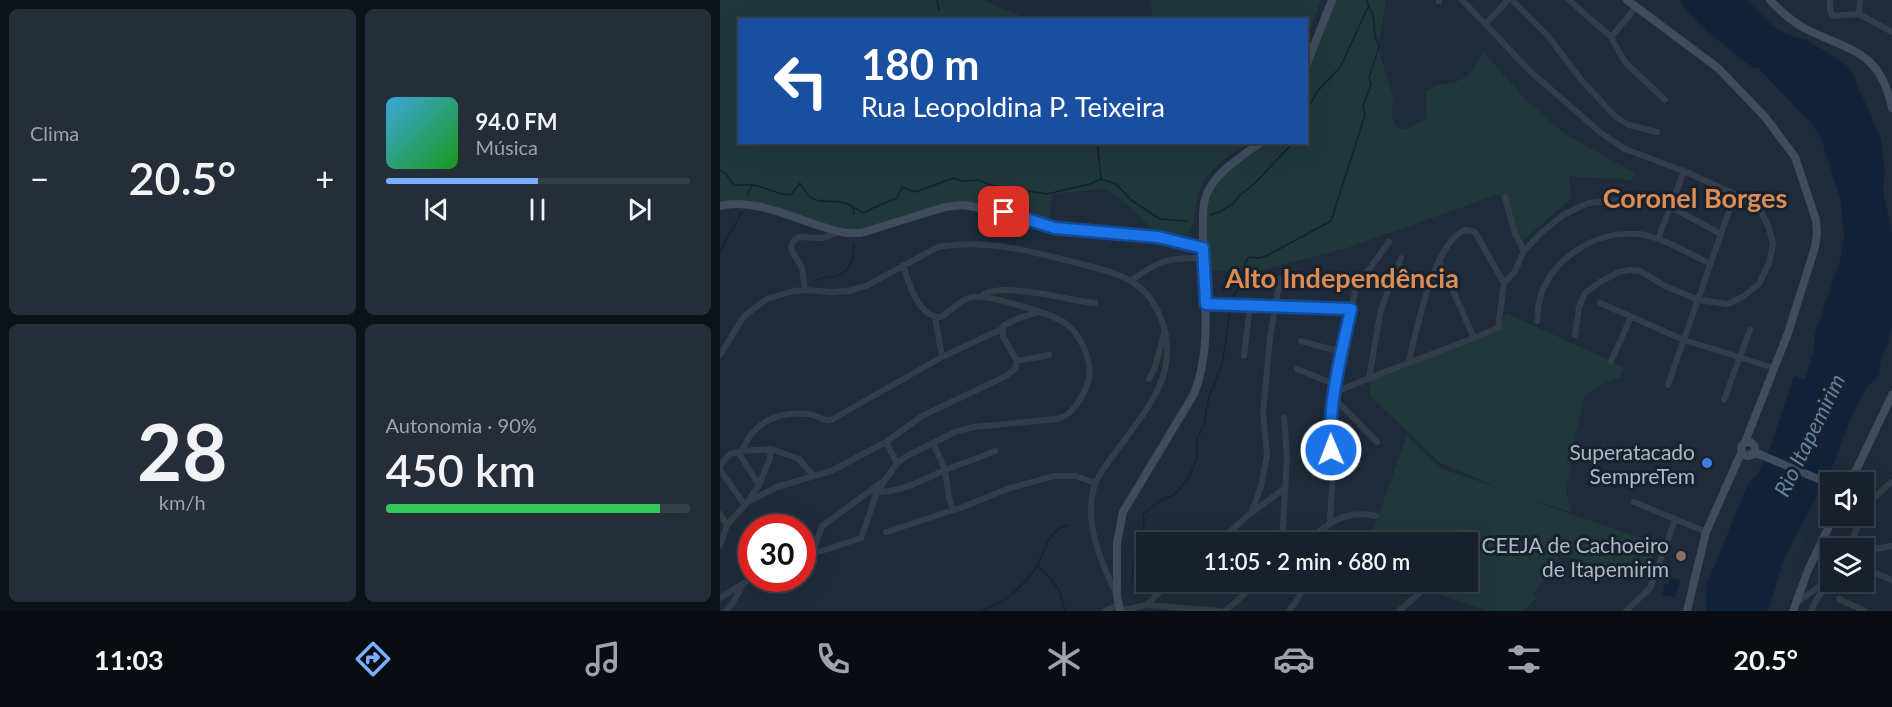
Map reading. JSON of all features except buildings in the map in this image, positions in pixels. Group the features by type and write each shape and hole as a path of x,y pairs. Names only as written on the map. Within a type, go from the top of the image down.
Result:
{"street":[{"path":"1322,27 1325,0"},
{"path":"1308,61 1332,0"},
{"path":"1462,0 1532,72 1606,137 1625,149 1684,171 1735,194 1760,209 1769,228 1773,244 1769,263 1759,284 1744,296 1728,304 1699,300 1665,286 1640,271 1619,272 1585,293 1579,307 1575,335"},
{"path":"1486,23 1510,0 1548,36 1582,81 1617,118 1629,125 1657,132"},
{"path":"1569,0 1611,37 1625,62 1665,100"},
{"path":"1627,0 1729,78 1765,117 1795,156 1816,220 1817,235 1788,333 1750,430 1752,451"},
{"path":"1770,0 1786,17 1797,24 1859,52 1872,63 1883,79 1892,108"},
{"path":"1830,0 1830,11 1833,16 1859,14 1892,32"},
{"path":"1859,14 1860,0"},
{"path":"1611,37 1636,7"},
{"path":"1122,607 1117,543 1123,512 1197,386 1203,361 1206,304 1203,258 1204,205 1207,192 1230,166 1258,144"},
{"path":"1658,239 1684,171"},
{"path":"1668,385 1735,194"},
{"path":"1505,197 1515,234 1524,251"},
{"path":"1334,395 1409,361 1498,328 1504,284 1514,273 1524,251 1542,231 1562,216 1589,203 1618,200 1669,206 1720,234"},
{"path":"720,206 728,204 753,206 840,232 861,233 945,207 963,205 1004,212 1055,228 1158,237 1203,248"},
{"path":"1409,361 1423,306 1439,260 1456,234 1466,230 1475,232 1504,284"},
{"path":"805,290 802,268 791,246 795,239 800,237 823,238 840,232"},
{"path":"1537,321 1539,302 1550,276 1566,258 1591,241 1637,234 1658,239 1711,264"},
{"path":"1330,521 1333,472 1330,428 1334,384 1359,283 1389,242"},
{"path":"720,355 744,316 768,299 805,290 848,291 866,286 938,247 967,244 1020,250 1112,272 1132,280 1152,300 1160,314 1168,350 1163,380 1146,411 1095,483 1091,515 1094,537 1102,564 1122,607"},
{"path":"1132,280 1149,268 1169,259 1203,258"},
{"path":"1369,378 1381,309 1401,258"},
{"path":"1439,260 1474,338"},
{"path":"903,265 909,288 928,314 936,317 941,317 966,299 981,296 990,291 1031,292 1095,303"},
{"path":"1251,513 1261,487 1267,455 1263,413 1270,338 1280,278"},
{"path":"816,553 861,538 877,492 897,463 907,456 955,432 974,427 1056,419 1069,414 1083,393 1089,377 1088,363 1077,336 1065,323 1038,312 981,296"},
{"path":"1600,303 1684,340 1774,368"},
{"path":"1206,304 1351,309"},
{"path":"1244,356 1250,306"},
{"path":"747,503 777,487 831,471 886,442 922,416 1006,376 1015,369 1017,361 1003,337 1002,329 1005,323 1038,312"},
{"path":"936,317 942,357"},
{"path":"1611,361 1631,317"},
{"path":"740,452 752,432 765,420 788,414 811,414 831,420 942,357 1002,329"},
{"path":"1724,400 1750,330"},
{"path":"1149,379 1165,331"},
{"path":"1301,341 1341,352"},
{"path":"1017,361 1049,355"},
{"path":"1297,369 1334,384"},
{"path":"1334,395 1377,442"},
{"path":"1855,472 1892,395"},
{"path":"1282,532 1287,458 1284,418"},
{"path":"886,442 897,463"},
{"path":"933,443 945,470 953,510"},
{"path":"720,544 727,525 747,503 759,485 770,458 771,449"},
{"path":"720,465 730,454 771,449 799,459 814,476"},
{"path":"1687,611 1706,532 1737,461 1752,451"},
{"path":"1752,451 1820,480"},
{"path":"740,452 759,485"},
{"path":"877,492 907,488 945,470 995,452"},
{"path":"720,470 747,503"},
{"path":"886,532 1007,489 1054,476 1076,476 1095,483"},
{"path":"816,543 822,526 884,480"},
{"path":"1874,498 1892,482"},
{"path":"1229,532 1284,489"},
{"path":"1634,502 1706,532"},
{"path":"1318,532 1330,521 1365,513 1376,516"},
{"path":"720,514 727,525"},
{"path":"1626,611 1650,588 1675,520"},
{"path":"1794,607 1808,570 1829,526"},
{"path":"1874,550 1892,546"},
{"path":"1874,573 1892,580"},
{"path":"720,598 738,587"},
{"path":"1794,607 1820,588"},
{"path":"726,611 738,592"},
{"path":"1146,605 1160,592"},
{"path":"1225,611 1247,592"},
{"path":"1289,611 1302,592"},
{"path":"1399,611 1421,592"},
{"path":"1811,611 1822,592"},
{"path":"1839,600 1865,611"},
{"path":"1105,611 1146,605 1220,611"}],"green space":[{"path":"720,0 985,0 1027,18 738,18 738,144 1247,144 1222,160 1207,177 1199,193 1191,229 1182,237 1164,235 1154,230 1131,208 1105,189 1052,194 1049,223 969,204 851,232 757,204 720,203"},
{"path":"1151,0 1321,0 1308,36 1308,18 1153,18"},
{"path":"1331,0 1386,0 1378,48 1393,96 1392,118 1398,129 1409,128 1426,118 1426,91 1463,79 1473,69 1483,52 1527,101 1562,132 1636,174 1630,180 1569,176 1571,199 1520,243 1499,194 1350,247 1251,273 1204,270 1205,205 1218,178 1264,144 1308,144 1308,64"},
{"path":"1506,313 1624,367 1620,378 1605,383 1585,395 1575,436 1566,492 1571,512 1513,494 1657,544 1644,581 1560,555 1533,594 1537,597 1524,611 1488,611 1432,592 1478,592 1478,532 1373,532 1407,435 1442,469 1502,489 1439,462 1370,396 1370,380 1497,332"}],"water":[{"name":"Rio Itapemirim","path":"1680,0 1747,0 1773,26 1785,34 1809,41 1847,66 1881,139 1885,174 1883,190 1892,233 1892,329 1880,364 1879,374 1869,384 1850,419 1829,472 1820,472 1820,490 1785,556 1768,611 1706,611 1707,584 1747,486 1760,470 1771,446 1794,376 1805,379 1814,350 1815,334 1840,260 1844,238 1841,202 1821,138 1811,123 1758,68 1753,68 1702,27"},
{"path":"1670,578 1680,580 1675,598 1662,595 1665,584 1668,584"}],"waterway":[{"path":"937,0 939,10"},
{"path":"1232,300 1240,287 1245,264 1249,257 1266,256 1331,221 1365,115 1363,106 1371,85 1369,77 1379,47 1375,36 1373,15 1366,0"},
{"path":"1308,105 1341,66 1368,7"},
{"path":"1097,144 1101,178"},
{"path":"1210,215 1234,203 1292,144"},
{"path":"720,170 734,185 753,185 786,195 791,195 800,183 813,199 844,203 864,213 897,198 902,187 915,192 954,178 962,181 978,180 991,185 1047,194 1090,184 1101,179 1116,184 1131,200 1160,219 1187,221"},
{"path":"747,195 752,186"},
{"path":"853,208 854,214"},
{"path":"720,253 741,212"},
{"path":"815,281 845,272 852,259 854,244"},
{"path":"1131,583 1136,549 1144,525 1143,514 1160,501 1175,494 1187,480 1197,459 1197,439 1204,424 1209,397 1222,365 1230,312"},
{"path":"982,611 1010,596 1021,586 1033,572 1049,539 1067,525"},
{"path":"1037,565 1059,590 1065,611"}],"place":[{"name":"Superatacado SempreTem","path":"1707,463"},
{"name":"CEEJA de Cachoeiro de Itapemirim","path":"1681,556"}],"district":[{"name":"Coronel Borges","path":"1695,197"},
{"name":"Alto Independência","path":"1342,277"}],"route":[{"path":"1004,212 1055,228 1158,237 1203,248 1206,304 1351,309 1334,384 1330,428 1331,450"}]}
